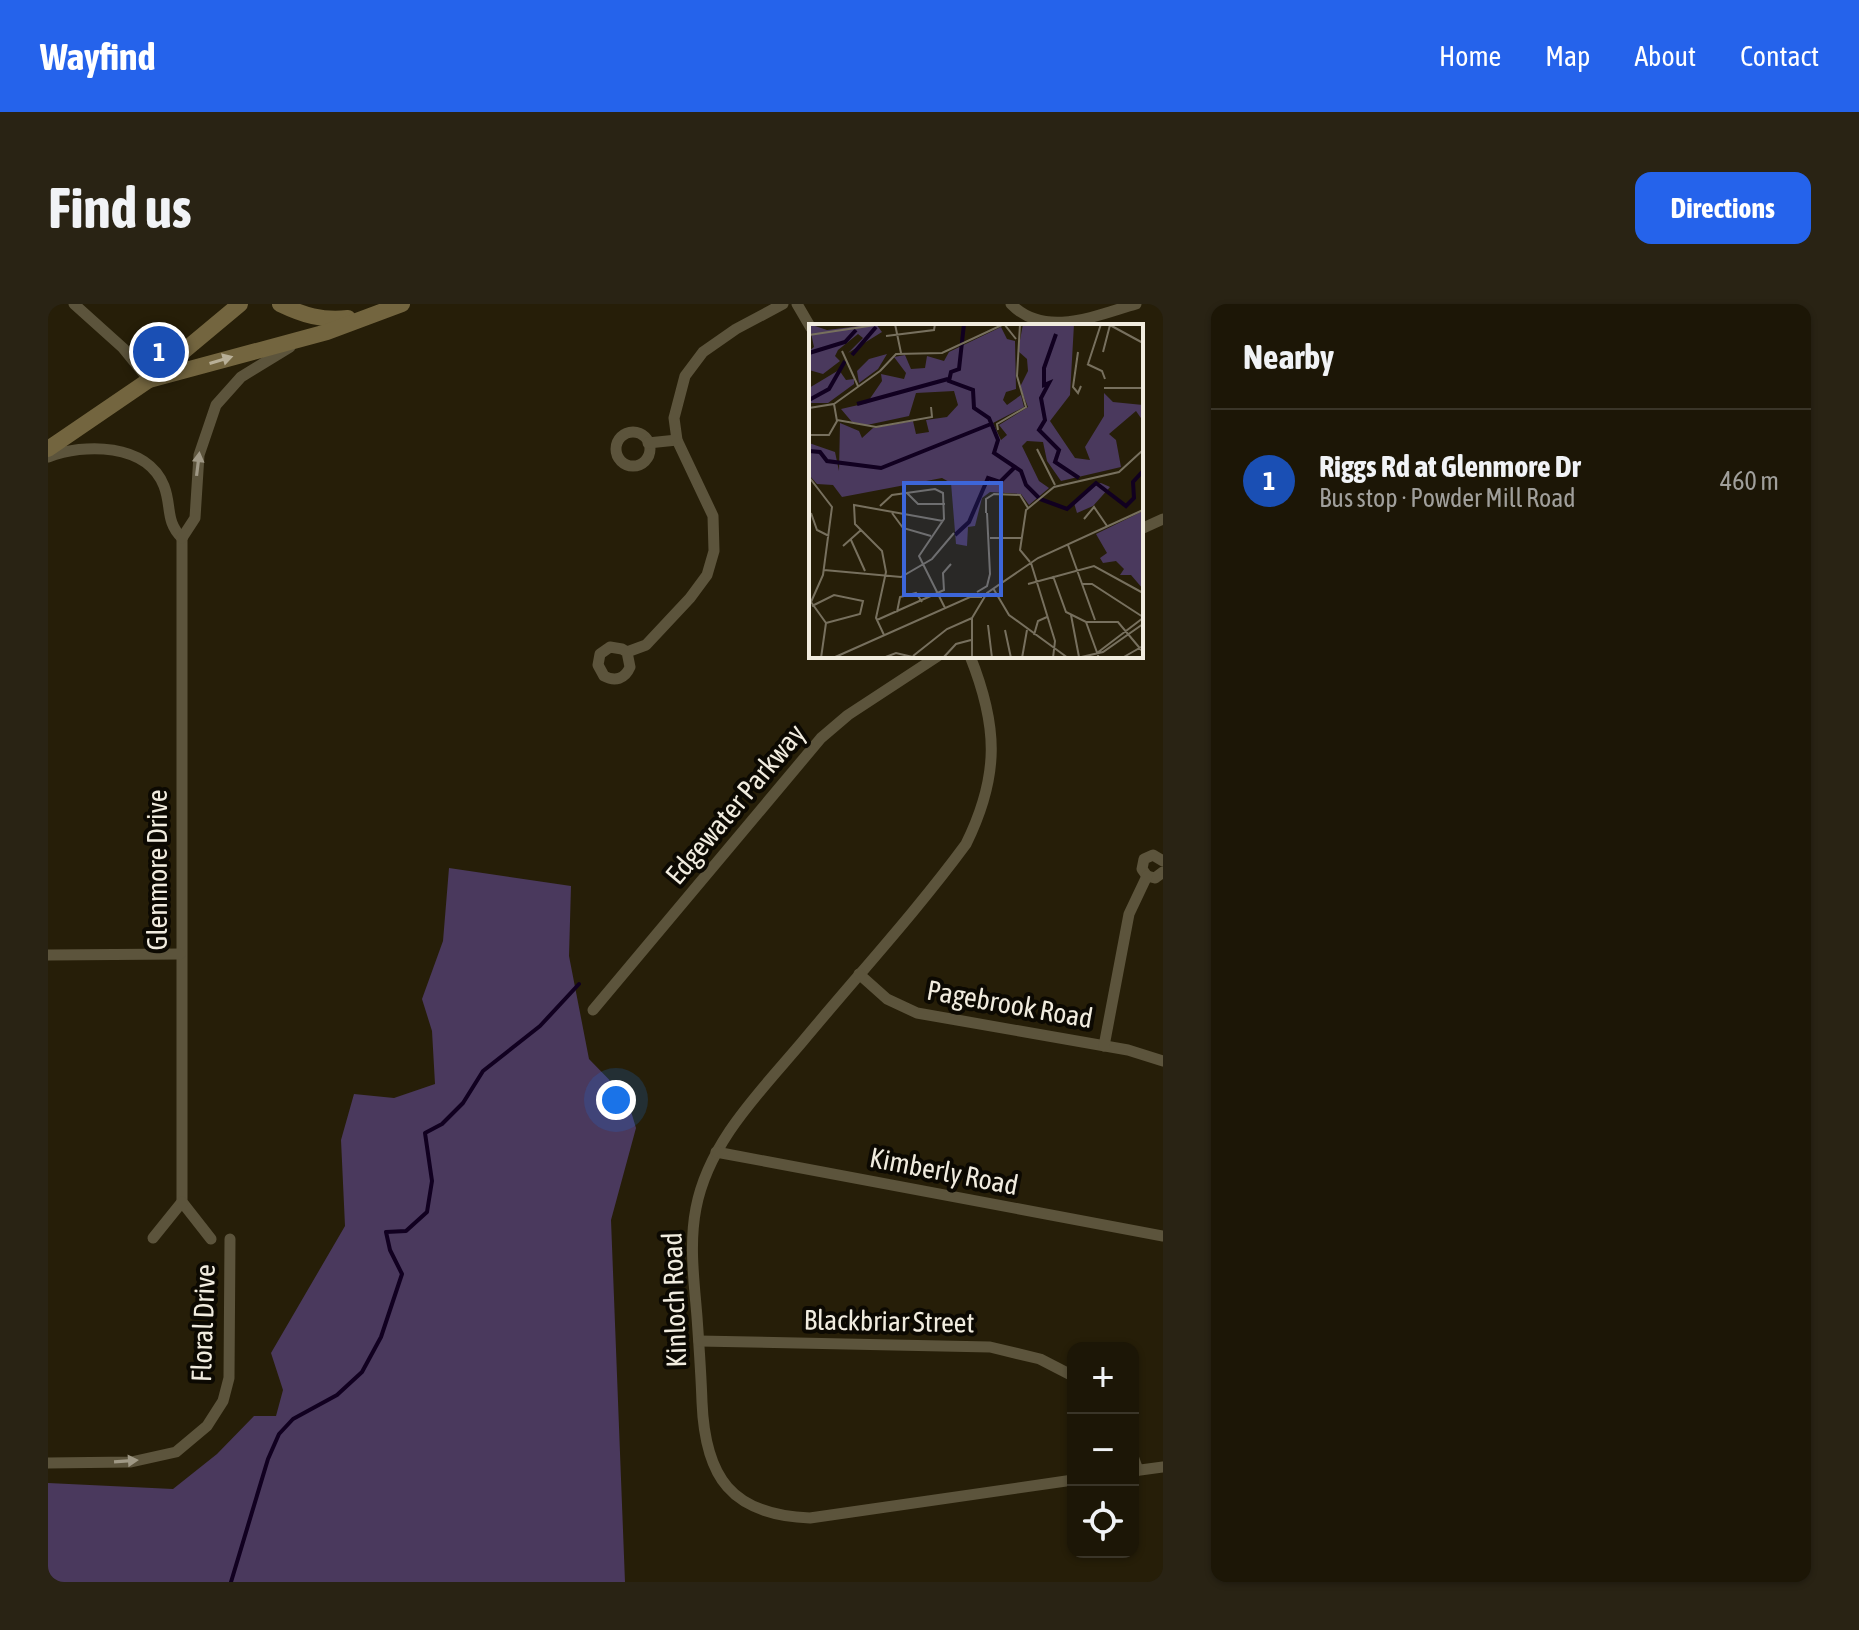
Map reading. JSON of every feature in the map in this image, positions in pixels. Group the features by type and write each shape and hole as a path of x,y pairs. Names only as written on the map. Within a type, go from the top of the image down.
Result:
{"main road":[{"path":"48,449 149,380 240,304"},
{"path":"280,304 301,314 327,320 361,316 402,304"},
{"path":"149,380 327,332 402,304"}],"street":[{"path":"74,304 123,348 149,380"},
{"path":"627,652 646,645 680,610 707,575 714,551 713,516 677,440 674,418 685,376 703,352 736,329 783,304"},
{"path":"797,304 809,325"},
{"path":"1011,304 1034,319 1057,323 1136,304"},
{"path":"48,457 78,448 100,448 129,455 151,466 164,486 172,528 182,538 195,518 199,455 216,405 241,377 287,349 327,332"},
{"path":"648,443 677,440"},
{"path":"1143,528 1163,519"},
{"name":"Glenmore Drive","path":"182,538 182,1202"},
{"name":"Edgewater Parkway","path":"593,1010 821,738 848,715 935,658"},
{"name":"Kinloch Road","path":"971,658 987,703 992,750 986,797 966,844 752,1101 716,1152 701,1189 694,1224 693,1262 703,1425 709,1455 719,1476 731,1490 745,1502 784,1517 810,1518 1067,1481"},
{"path":"1163,861 1153,855 1144,859 1142,869 1147,876 1155,878 1163,872"},
{"path":"1104,1046 1129,914 1147,876"},
{"path":"48,955 180,954"},
{"name":"Pagebrook Road","path":"859,974 887,999 917,1013 1104,1046 1163,1061"},
{"name":"Kimberly Road","path":"716,1152 1163,1236"},
{"path":"153,1238 182,1202 211,1239"},
{"name":"Floral Drive","path":"48,1463 131,1462 176,1452 207,1426 223,1401 229,1378 230,1239"},
{"name":"Blackbriar Street","path":"699,1341 990,1347 1040,1359 1067,1373"},
{"path":"1139,1470 1163,1467"}],"shaded area":[{"path":"449,868 571,886 569,956 589,1059 627,1098 636,1128 611,1220 625,1582 48,1582 48,1483 173,1489 217,1454 254,1416 276,1416 283,1390 271,1353 345,1226 341,1140 354,1094 394,1098 435,1084 432,1031 422,999 443,941"}],"waterway":[{"path":"231,1582 268,1459 279,1434 293,1419 337,1395 362,1372 381,1337 402,1274 390,1250 386,1232 406,1231 427,1212 432,1181 425,1133 442,1124 463,1103 483,1071 540,1026 579,984"}],"place":[{"name":"Riggs Rd at Glenmore Dr","path":"159,352"}]}
